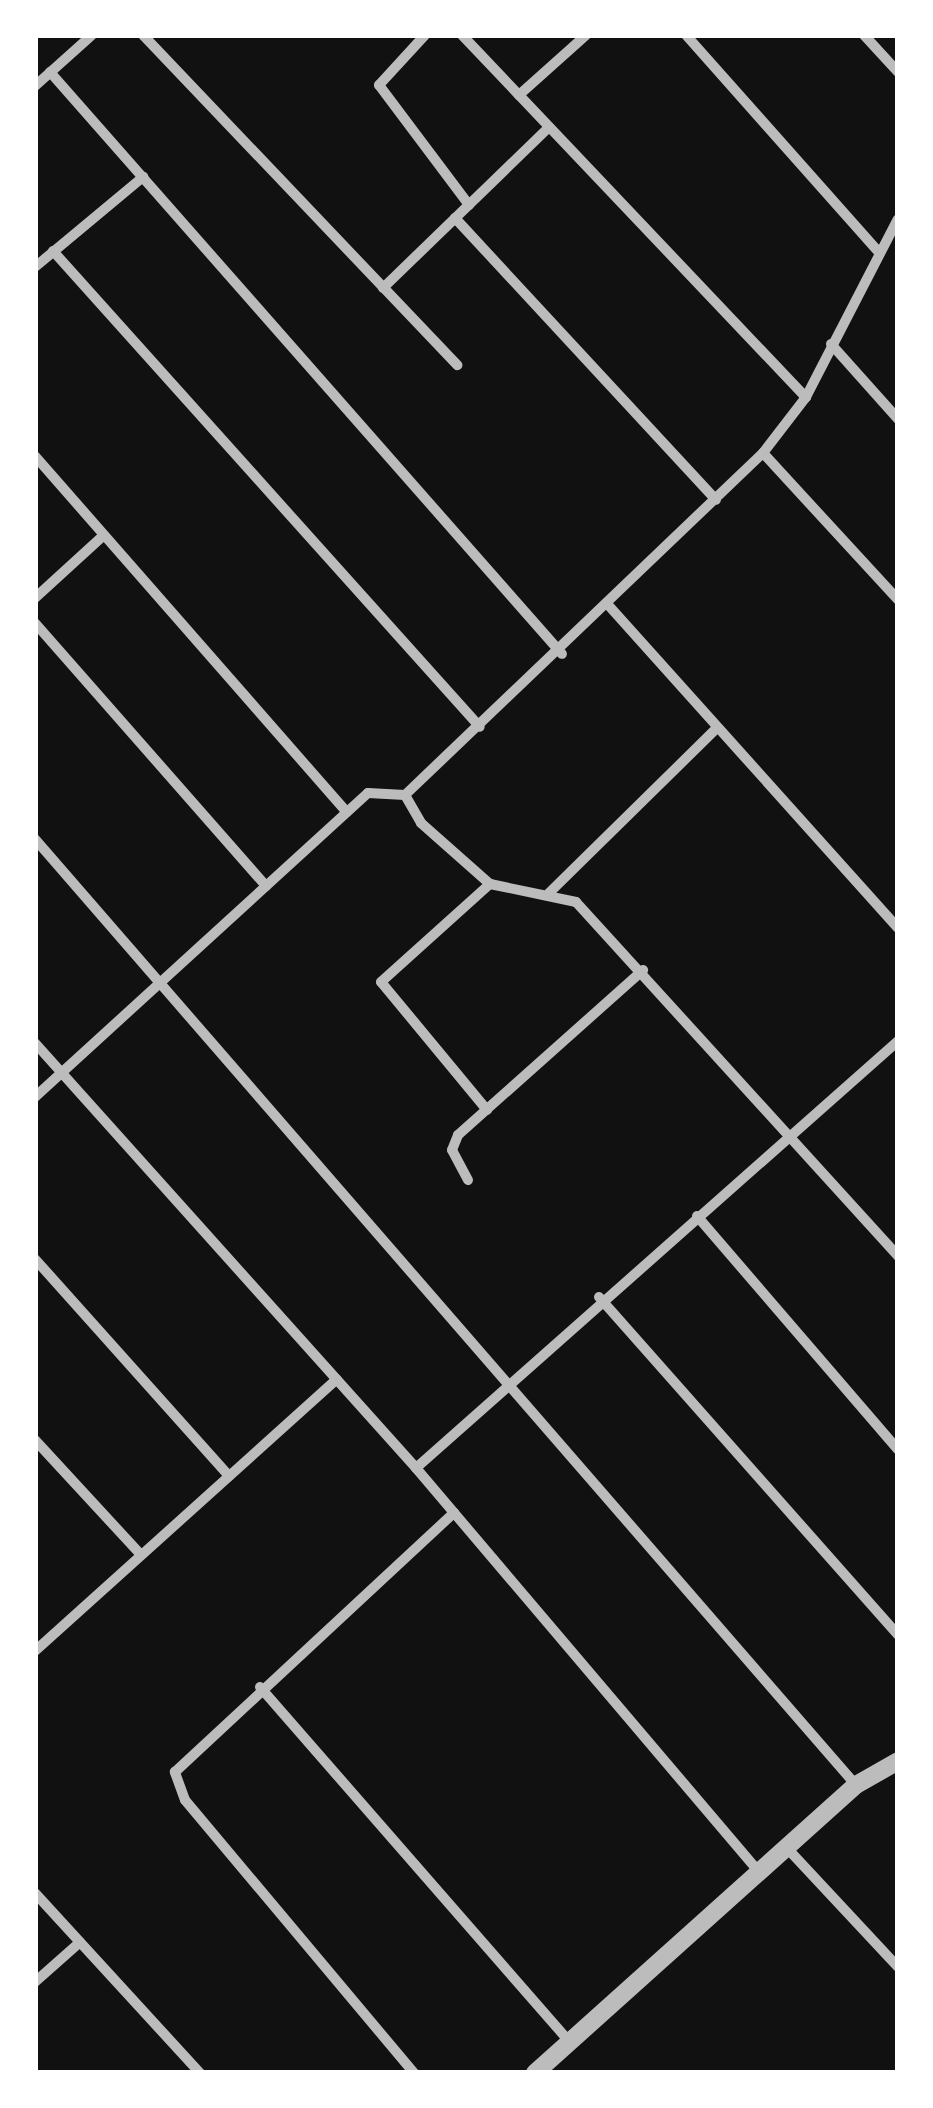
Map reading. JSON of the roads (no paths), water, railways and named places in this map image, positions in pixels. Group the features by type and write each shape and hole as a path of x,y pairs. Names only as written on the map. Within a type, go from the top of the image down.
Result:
{"street":[{"path":"35,86 92,35"},
{"path":"143,35 457,366"},
{"path":"425,35 379,85 469,205"},
{"path":"462,35 806,397"},
{"path":"519,95 586,35"},
{"path":"686,35 878,250"},
{"path":"864,35 898,72"},
{"path":"50,72 562,654"},
{"path":"383,288 549,126"},
{"path":"35,267 143,177"},
{"path":"455,218 716,500"},
{"path":"35,1096 368,792 405,795 562,654 763,453 806,397 878,250 898,218"},
{"path":"53,252 480,727"},
{"path":"831,344 898,419"},
{"path":"763,453 898,600"},
{"path":"35,456 347,812"},
{"path":"35,598 104,535"},
{"path":"610,607 715,730 898,928"},
{"path":"35,624 266,886"},
{"path":"549,893 715,730"},
{"path":"405,795 421,824 490,884 549,893 576,902 643,970 898,1256"},
{"path":"35,839 506,1387 856,1786"},
{"path":"487,1110 381,982 490,884"},
{"path":"468,1180 452,1150 487,1110 643,970"},
{"path":"416,1468 599,1297 898,1040"},
{"path":"35,1042 416,1468 758,1872"},
{"path":"697,1216 898,1450"},
{"path":"35,1260 229,1476"},
{"path":"599,1297 898,1635"},
{"path":"36,1648 337,1380"},
{"path":"35,1440 142,1555"},
{"path":"414,2073 179,1786 182,1757 454,1512"},
{"path":"260,1687 570,2042"},
{"path":"535,2073 856,1786 898,1761"},
{"path":"786,1847 898,1966"},
{"path":"35,1893 200,2073"},
{"path":"35,1982 80,1942"}]}
